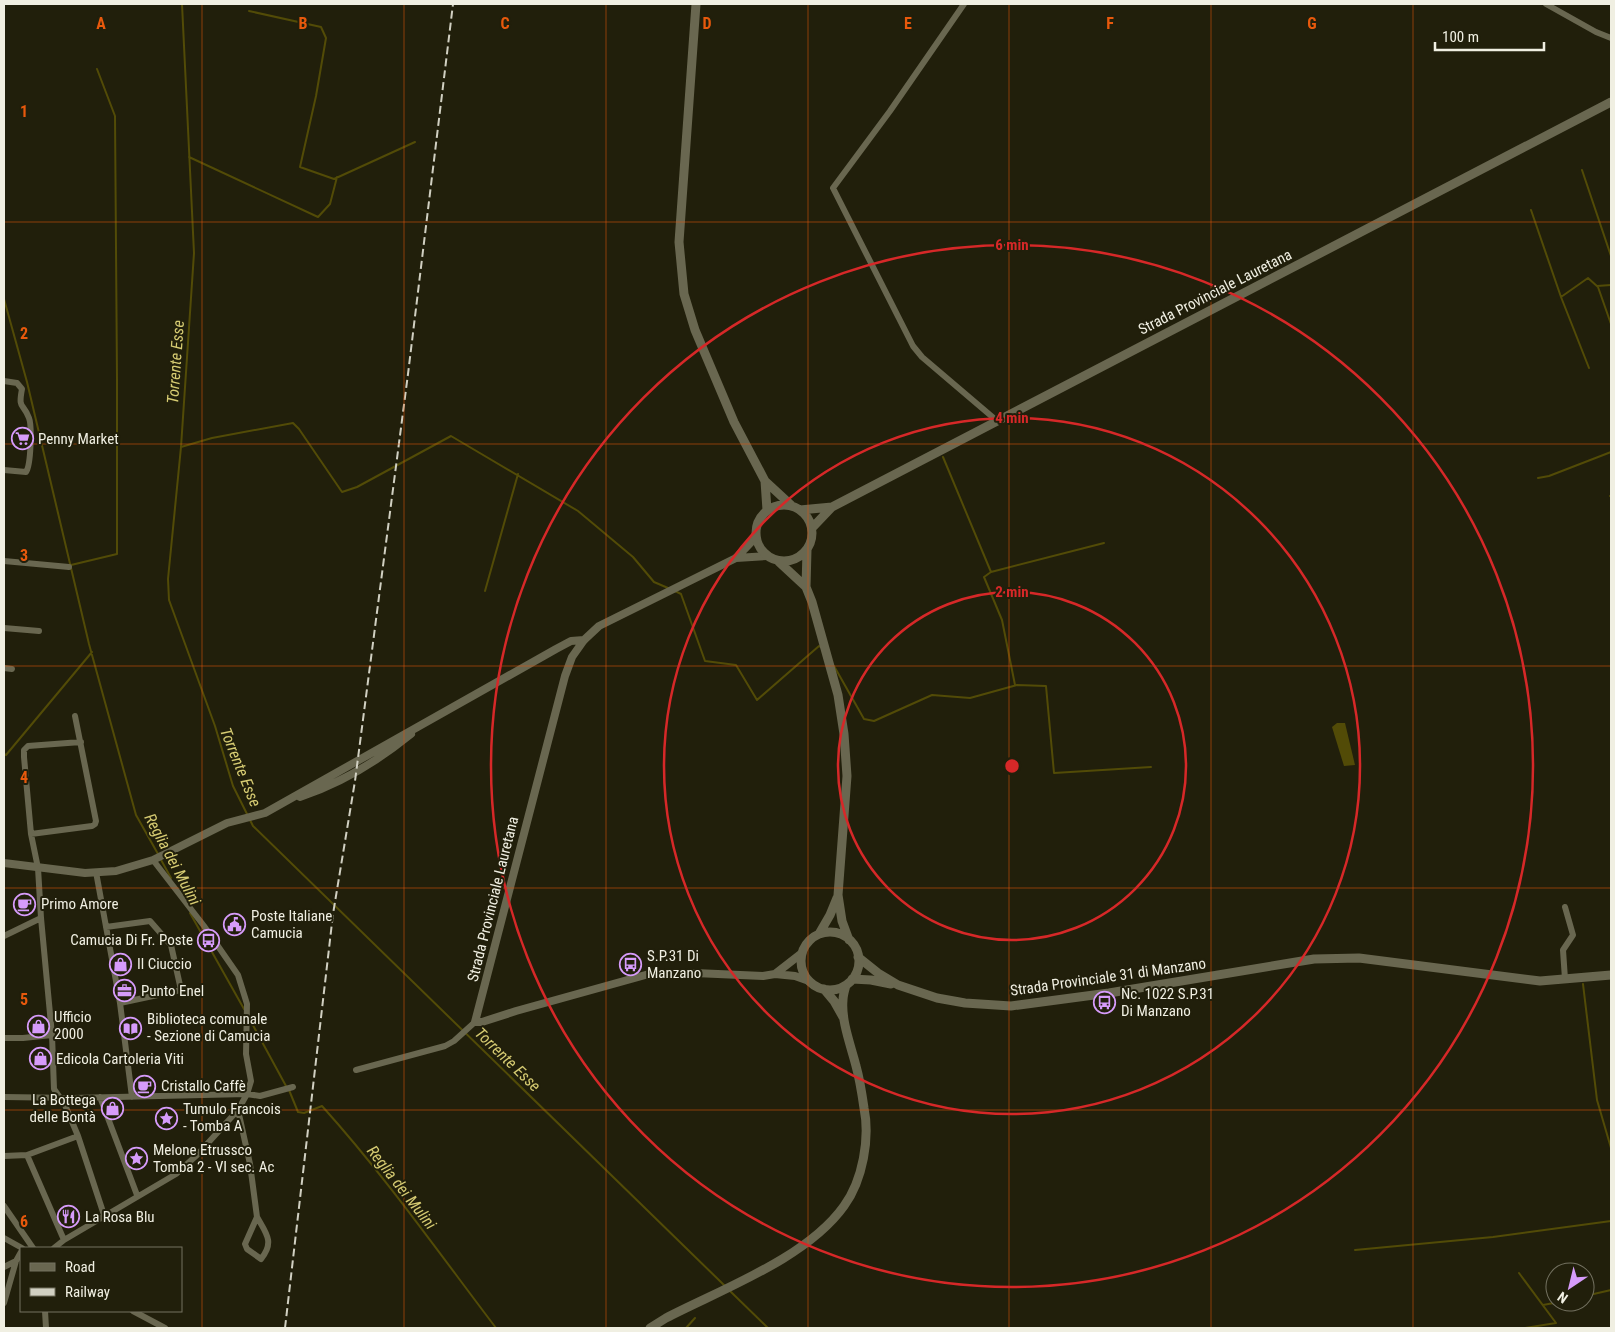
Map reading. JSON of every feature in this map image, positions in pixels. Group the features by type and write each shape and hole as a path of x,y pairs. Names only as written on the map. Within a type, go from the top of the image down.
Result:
{"main road":[{"path":"696,4 680,242 684,294 695,330 734,422 766,481 790,506"},
{"name":"Strada Provinciale Lauretana","path":"812,528 832,507 996,420 1611,102"},
{"path":"766,481 767,510 778,505 790,506"},
{"name":"Strada Provinciale Lauretana","path":"790,506 800,510 832,507"},
{"name":"Strada Provinciale Lauretana","path":"755,538 756,526 760,517 767,510"},
{"path":"650,1328 683,1309 772,1265 821,1232 845,1205 859,1175 866,1144 865,1114 845,1020 843,1000 849,982 858,968 858,957 842,922 838,895 847,776 844,734 838,695 806,587 807,550 812,535 812,528 809,520 800,510"},
{"path":"755,538 767,556 779,562 806,587"},
{"path":"779,562 795,560 807,550"},
{"path":"819,934 830,915 838,895"},
{"path":"845,1020 834,1001 824,989 809,981 801,965 802,953 806,943 819,934 825,932 837,933 849,940"},
{"name":"Strada Provinciale 31 di Manzano","path":"858,957 878,973 898,985 936,998 958,1002 1011,1006 1109,994 1314,959 1359,958 1540,981 1611,975"},
{"path":"824,989 836,989 849,982 871,980 898,985"}],"street":[{"path":"964,4 890,111 833,188 913,346 922,357 996,420"},
{"path":"1546,4 1596,32 1611,38"},
{"path":"4,381 17,383 22,389 20,405 29,418 30,444 30,468 26,472 4,470"},
{"name":"Strada Provinciale Lauretana","path":"473,1024 548,737 572,657 584,640 600,626 736,558 755,538"},
{"name":"Strada Provinciale Lauretana","path":"736,558 767,556"},
{"path":"4,561 69,566"},
{"path":"4,628 39,631"},
{"name":"Strada Provinciale Lauretana","path":"4,864 84,873 116,871 153,860 226,823 265,813 281,804 344,778 401,742 429,720 571,641 584,640"},
{"path":"556,649 562,650 572,657"},
{"path":"4,668 12,669"},
{"path":"31,834 92,826 95,824 96,821 75,716"},
{"path":"81,742 28,746 24,750 31,834 38,868 52,1035 54,1089 61,1097 78,1136 104,1215"},
{"path":"55,1247 137,1195 176,1174 197,1156 238,1110 247,1094 251,1081 246,1054 247,1004 238,974 153,860"},
{"path":"96,872 120,1003 132,1097"},
{"path":"1565,906 1572,935 1563,950 1565,979"},
{"path":"4,936 41,918"},
{"path":"106,927 150,921 171,945 181,990 120,1003"},
{"path":"775,974 802,953"},
{"path":"356,1070 445,1046 454,1041 473,1024 649,974 695,973 763,976 775,974 795,976 809,981"},
{"path":"4,1038 52,1035"},
{"path":"4,1097 132,1097 247,1094 260,1096 293,1087"},
{"path":"100,1097 137,1195"},
{"path":"238,1110 250,1164 257,1218 269,1239 267,1251 261,1258 247,1249 245,1244 257,1218"},
{"path":"4,1156 27,1155 78,1136"},
{"path":"27,1155 64,1240"},
{"path":"4,1206 33,1247"},
{"path":"4,1238 20,1249"},
{"path":"4,1303 16,1261 20,1254"},
{"path":"4,1267 16,1261"},
{"path":"45,1312 46,1328"},
{"path":"135,1312 165,1328"}],"shaded area":[{"path":"1337,723 1345,723 1355,765 1344,766 1332,727"}],"waterway":[{"name":"Torrente Esse","path":"182,4 194,253 181,447 168,579 169,600 215,726 233,786 248,816"},
{"path":"249,11 321,27 326,38 316,96 300,167 334,179 415,142"},
{"path":"71,565 117,554 115,116 97,69"},
{"path":"189,157 318,217 330,204 337,177"},
{"path":"1582,170 1611,256"},
{"path":"1531,210 1561,297 1589,368"},
{"path":"1561,297 1588,278 1598,287 1611,324"},
{"path":"1597,286 1611,285"},
{"name":"Reglia dei Mulini","path":"4,299 27,382 89,644 136,815 158,854"},
{"path":"181,447 212,438 293,423 342,492 357,487 451,436 578,511 633,557 654,582 668,588"},
{"path":"1538,478 1549,476 1611,452"},
{"path":"943,457 991,572"},
{"path":"485,591 518,474"},
{"path":"1015,685 1002,620 984,577 991,572 1104,543"},
{"path":"675,591 681,594 705,661 736,665 757,700 819,646 822,648"},
{"path":"4,754 6,755 92,652"},
{"path":"834,666 864,719 874,721 932,695 970,698 1017,685 1046,686 1054,773 1151,767"},
{"name":"Torrente Esse","path":"250,820 253,826 725,1286"},
{"name":"Reglia dei Mulini","path":"160,858 171,878"},
{"name":"Reglia dei Mulini","path":"190,913 244,1009"},
{"path":"1583,984 1597,1100 1611,1148"},
{"name":"Reglia dei Mulini","path":"249,1018 286,1086"},
{"name":"Reglia dei Mulini","path":"289,1090 298,1112 304,1113 322,1106 368,1160 496,1328"},
{"path":"1355,1250 1493,1237 1611,1221"},
{"path":"1519,1273 1556,1323 1525,1328"},
{"path":"1595,1294 1611,1290"},
{"name":"Torrente Esse","path":"730,1291 768,1328"},
{"path":"686,1328 695,1318"}],"railway":[{"path":"285,1328 333,914 355,781 408,374 453,4"}],"place":[{"name":"Penny Market","path":"22,439"},
{"name":"Primo Amore","path":"25,904"},
{"name":"Poste Italiane Camucia","path":"235,925"},
{"name":"Camucia Di Fr. Poste","path":"209,940"},
{"name":"Il Ciuccio","path":"121,964"},
{"name":"S.P.31 Di Manzano","path":"631,965"},
{"name":"Punto Enel","path":"125,991"},
{"name":"Nc. 1022 S.P.31 Di Manzano","path":"1105,1003"},
{"name":"Ufficio 2000","path":"38,1026"},
{"name":"Biblioteca comunale - Sezione di Camucia","path":"131,1028"},
{"name":"Edicola Cartoleria Viti","path":"40,1059"},
{"name":"Cristallo Caffè","path":"145,1086"},
{"name":"La Bottega delle Bontà","path":"112,1109"},
{"name":"Tumulo Francois - Tomba A","path":"167,1118"},
{"name":"Melone Etrussco Tomba 2 - VI sec. Ac","path":"137,1159"},
{"name":"La Rosa Blu","path":"69,1217"}]}
